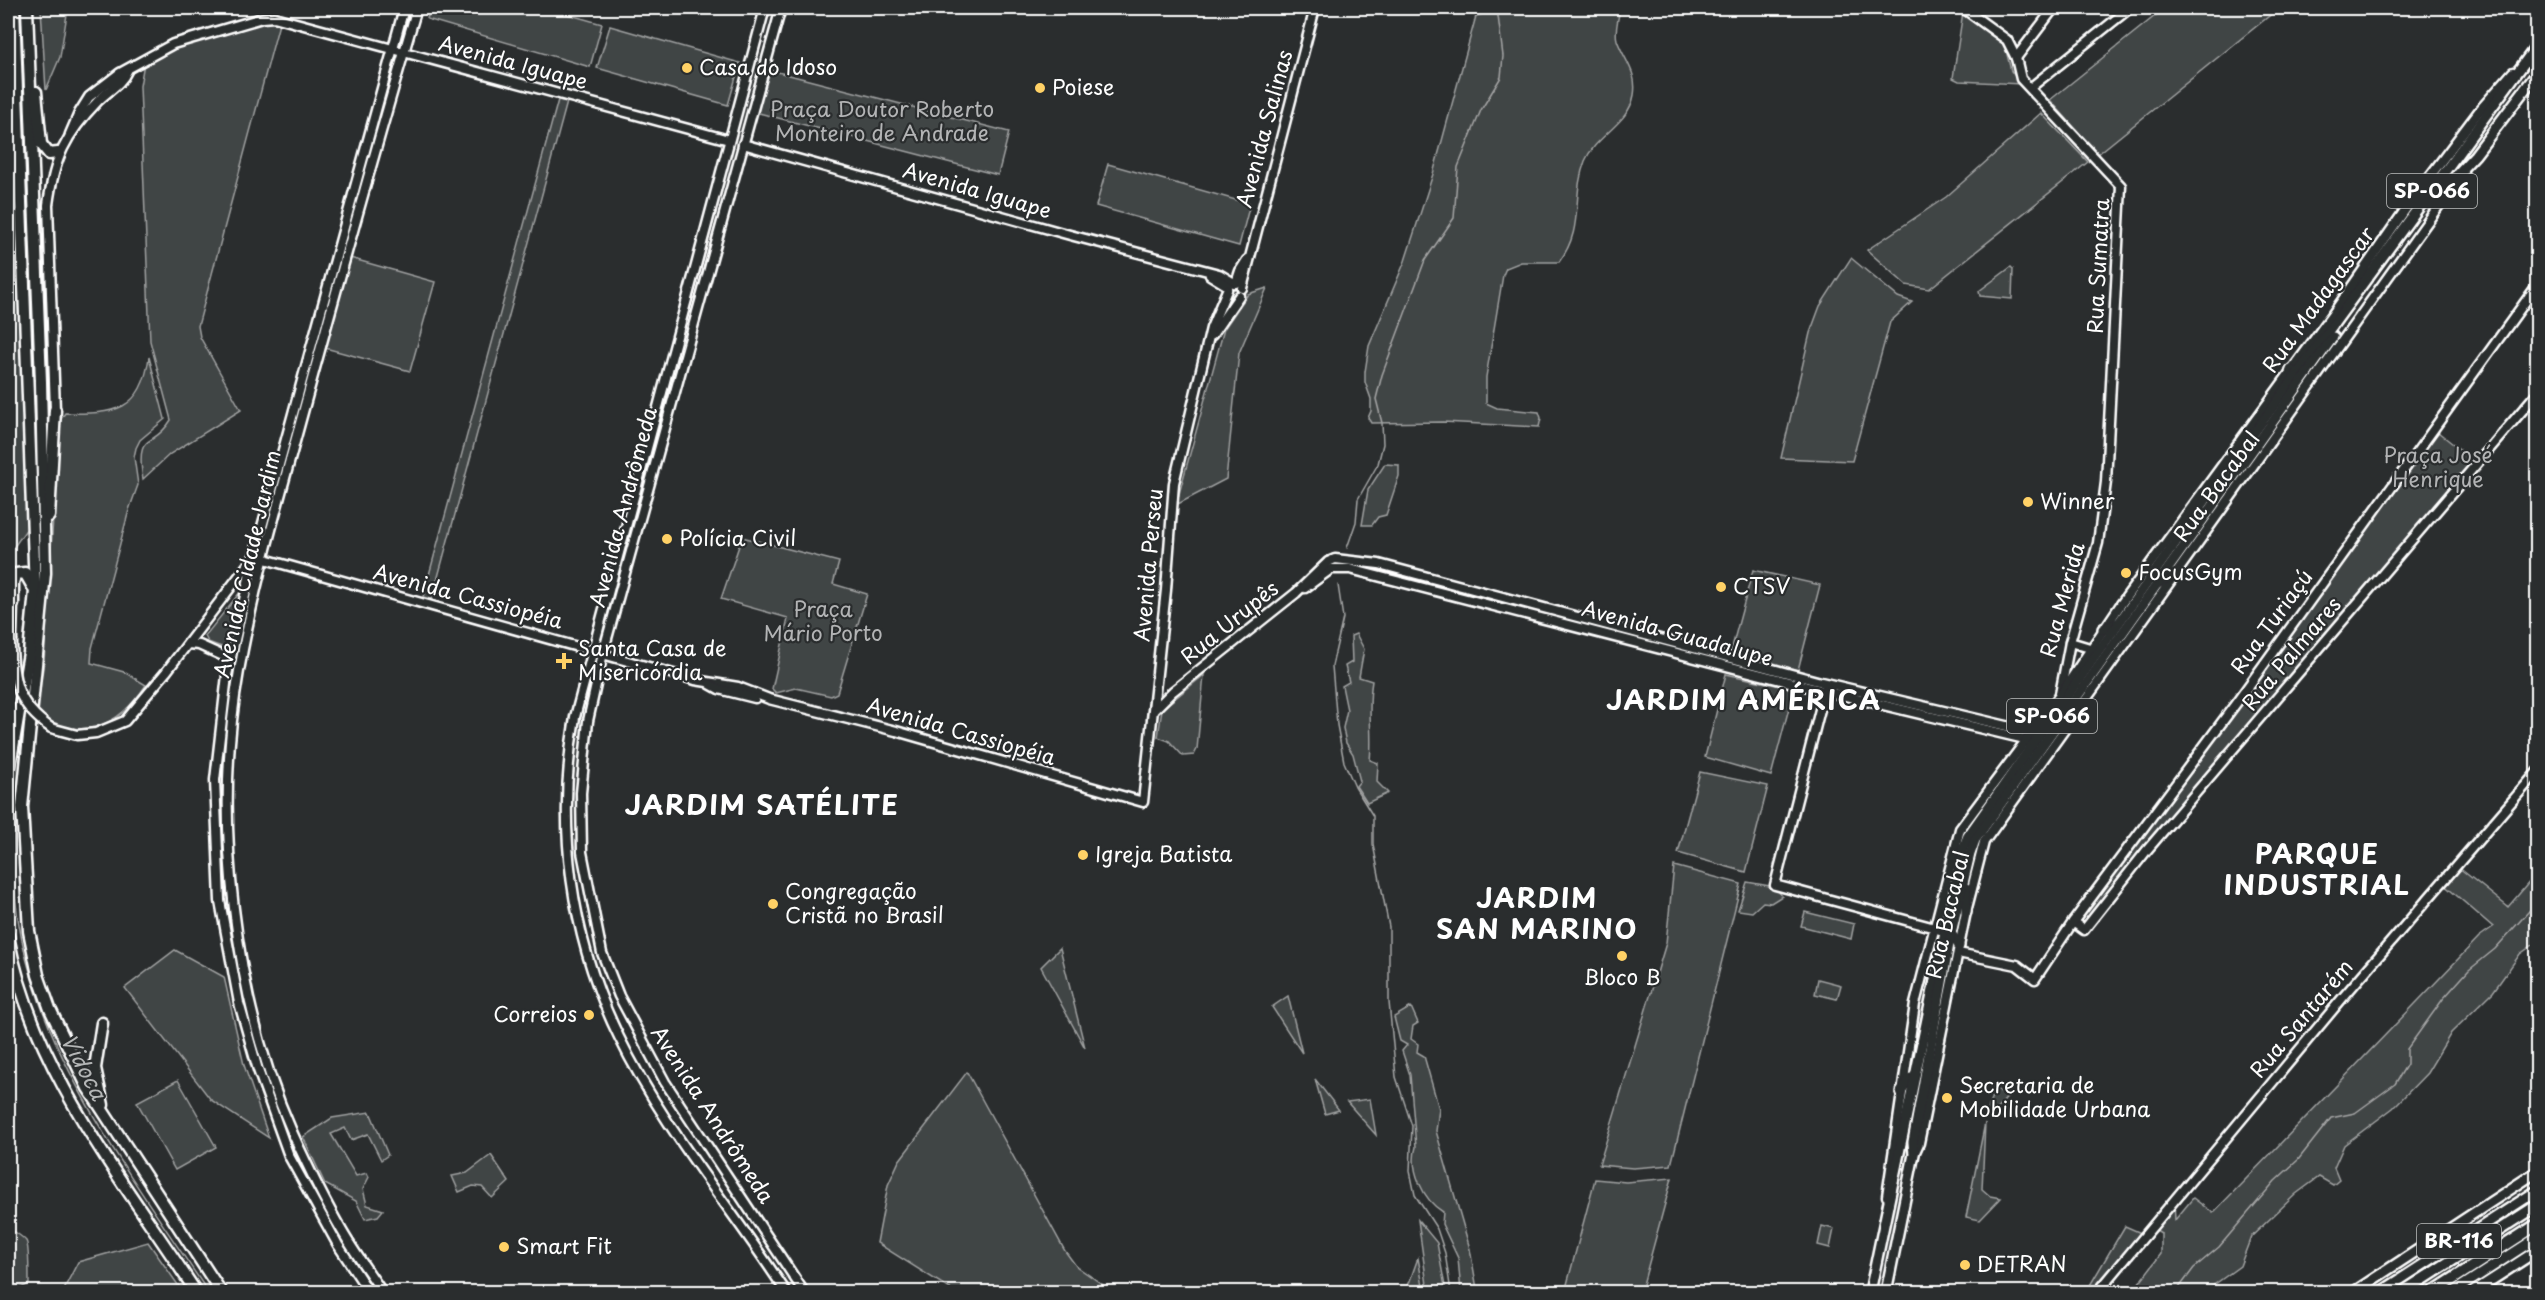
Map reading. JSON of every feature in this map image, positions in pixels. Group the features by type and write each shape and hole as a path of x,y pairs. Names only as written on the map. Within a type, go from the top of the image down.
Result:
{"highway":[{"path":"8,777 29,653 35,591 14,8"},
{"path":"27,8 41,144 49,154 58,153"},
{"path":"28,20 41,382 45,573"},
{"path":"55,410 45,573 22,807 29,931 38,975 67,1048 107,1119 221,1293"},
{"path":"13,604 13,582 18,573 28,575 35,591"},
{"path":"8,936 26,1006 43,1048 95,1139 196,1293"},
{"path":"102,1023 95,1068 107,1119"},
{"path":"2403,1293 2538,1205"},
{"path":"2433,1293 2538,1224"}],"main road":[{"name":"SP-066","path":"1870,1293 1944,930 1962,851 1968,836 2034,738 2538,44"},
{"name":"SP-066","path":"2098,652 2148,594 2432,201 2475,155 2538,72"},
{"path":"2500,98 2512,106"},
{"path":"2285,393 2291,370"},
{"path":"2159,566 2165,544"},
{"path":"2148,594 2178,572"},
{"path":"2103,629 2118,623"},
{"name":"SP-066","path":"1886,1293 1914,1154 1913,1143 1944,930 1970,854 1982,828 2034,738"},
{"path":"1966,912 1970,854"},
{"path":"1944,930 1959,949"},
{"path":"1901,1092 1914,1074"},
{"path":"2354,1293 2538,1171"},
{"name":"BR-116","path":"2381,1293 2538,1190"},
{"name":"BR-116","path":"2453,1293 2538,1237"},
{"path":"2473,1293 2538,1250"}],"street":[{"name":"Avenida Cidade Jardim","path":"369,1293 338,1245 289,1156 248,1036 232,969 218,882 215,780 218,738 230,659 249,580 258,557 318,337 370,131 405,8"},
{"name":"Avenida Cidade Jardim","path":"318,337 381,134 417,8"},
{"name":"Avenida Andrômeda","path":"765,8 574,717 568,762 567,837 575,907 593,971 618,1036 652,1096 786,1293"},
{"name":"Avenida Andrômeda","path":"781,8 603,653 588,722 583,760 582,852 592,912 606,964 641,1042 664,1082 752,1210 804,1293"},
{"name":"Avenida Salinas","path":"1234,288 1248,260 1315,8"},
{"name":"Rua Sumatra","path":"1963,8 2007,40 2016,58 2020,80 2121,186 2106,482"},
{"path":"2016,58 2054,8"},
{"path":"2030,88 2130,8"},
{"name":"Avenida Iguape","path":"58,153 89,98 128,71 173,44 262,18 287,19 729,140"},
{"path":"756,39 754,59 758,62 766,60"},
{"name":"Rua Madagascar","path":"1888,1200 1901,1092 1915,1004 1944,930 1960,830 2019,749 2034,738 2059,693 2098,652 2103,629 2467,126 2531,53"},
{"path":"747,72 756,75 756,96"},
{"path":"370,131 381,134"},
{"name":"Avenida Iguape","path":"743,144 1202,271 1234,288"},
{"path":"55,410 48,205 58,153"},
{"name":"Rua Bacabal","path":"1914,1154 1919,1143 1966,912 1984,842 2475,155"},
{"path":"712,202 716,211 724,216"},
{"path":"707,219 713,223 719,233"},
{"name":"Rua Turiaçú","path":"1959,949 2017,964 2035,979 2073,922 2224,720 2538,284"},
{"name":"Avenida Perseu","path":"1211,336 1211,328 1234,288"},
{"name":"Avenida Perseu","path":"1143,802 1154,710 1174,483 1211,336 1234,288"},
{"name":"Rua Palmares","path":"2073,922 2084,930 2147,850 2538,392"},
{"path":"652,421 665,425"},
{"name":"Rua Merida","path":"2059,693 2070,642 2098,543 2106,482"},
{"path":"624,526 637,529"},
{"name":"Avenida Cidade Jardim","path":"258,557 258,586 239,671 230,738 227,797 234,901 243,965 268,1064 292,1131 341,1230 382,1293"},
{"path":"8,583 13,604 12,639 15,678 21,698 35,717 51,728 64,733 96,733 125,721 258,557"},
{"name":"Avenida Cassiopéia","path":"258,557 707,683 738,687 769,699 896,731 1143,802"},
{"name":"Avenida Guadalupe","path":"1328,562 1335,559 1379,564 2006,735 2034,738"},
{"name":"Rua Urupês","path":"1154,710 1173,691 1296,593 1328,562"},
{"name":"Avenida Guadalupe","path":"1296,593 1331,569 1339,567 2056,742"},
{"path":"249,580 258,586"},
{"path":"608,587 616,584 620,591"},
{"path":"2070,642 2098,652 2107,672"},
{"path":"188,644 199,645 230,659"},
{"path":"1156,681 1173,691"},
{"path":"1826,687 1775,885 1944,930"},
{"path":"574,717 588,722"},
{"path":"2006,735 2019,749"},
{"path":"218,738 230,738"},
{"path":"568,762 583,760"},
{"name":"Rua Santarém","path":"2098,1293 2337,1004 2538,771"},
{"path":"575,907 585,914 592,912"},
{"path":"735,1215 740,1209 752,1210"}],"green space":[{"path":"41,8 68,8 60,57 46,90"},
{"path":"430,8 546,8 602,24 590,67 427,19"},
{"path":"1525,8 1620,8 1616,36 1632,73 1635,87 1631,105 1626,114 1590,152 1585,161 1572,237 1559,262 1521,262 1506,268 1503,275 1486,377 1486,403 1497,408 1539,412 1541,418 1539,427 1443,422 1371,423 1368,418 1371,411 1371,399 1365,382 1369,346 1405,261 1433,174 1476,16"},
{"path":"2165,8 2279,8 2098,154 2050,100"},
{"path":"1963,12 2004,42 2011,71 2021,84 1959,81 1953,78"},
{"path":"280,20 198,326 200,337 241,410 170,454 143,479 141,453 147,442 158,435 171,420 150,341 140,86 144,63 210,35 245,25"},
{"path":"610,26 740,63 728,105 597,68"},
{"name":"Praça Doutor Roberto Monteiro de Andrade","path":"766,69 1009,132 998,175 755,112"},
{"path":"8,75 20,244 23,414 30,524 9,554"},
{"path":"558,100 567,102 432,599 423,597"},
{"path":"2041,113 2088,162 1929,289 1906,285 1867,250 1946,197"},
{"path":"1108,164 1250,204 1239,246 1096,206"},
{"path":"350,258 435,282 410,371 325,348"},
{"path":"1851,258 1898,297 1912,302 1890,322 1852,461 1781,458 1810,333 1820,306"},
{"path":"2011,267 2013,269 2012,299 1980,296 1979,291"},
{"path":"1267,288 1239,353 1226,479 1176,505 1224,329 1248,294"},
{"path":"149,357 165,419 140,440 136,448 134,457 138,485 129,510 92,648 91,663 124,672 146,685 135,700 111,721 83,729 68,727 52,722 36,713 44,662 59,422 65,413 98,412 123,406 140,389"},
{"name":"Praça José Henrique","path":"2438,432 2473,460 2254,718 2084,928 2076,921 2168,800 2346,554"},
{"path":"1385,464 1399,465 1399,476 1386,515 1378,517 1372,525 1362,525 1368,490"},
{"name":"Praça Mário Porto","path":"742,537 839,562 833,584 867,594 837,693 831,696 796,688 776,693 772,689 788,618 721,599"},
{"path":"1753,570 1820,585 1798,670 1731,651"},
{"path":"241,591 246,594 227,649 208,642 205,636"},
{"path":"1356,634 1364,649 1359,677 1372,681 1370,760 1378,763 1377,782 1388,793 1367,803 1356,786 1360,781 1343,728 1347,710 1342,686 1349,682 1345,666 1352,662 1351,636"},
{"path":"1726,674 1794,689 1771,776 1705,757"},
{"path":"1204,675 1197,749 1194,755 1183,756 1169,741 1158,737 1162,709"},
{"path":"1700,772 1768,786 1746,872 1678,853"},
{"path":"1674,866 1741,884 1671,1165 1633,1168 1599,1165 1666,943"},
{"path":"2458,867 2508,907 2537,873 2537,942 2520,954 2493,992 2451,1033 2427,1073 2393,1108 2344,1145 2334,1168 2339,1180 2333,1185 2319,1177 2296,1194 2251,1237 2240,1266 2204,1292 2132,1292 2161,1254 2161,1233 2153,1228 2174,1202 2175,1220 2193,1198 2213,1213 2479,937 2493,927 2442,883"},
{"path":"1747,882 1775,887 1782,896 1771,903 1763,902 1752,912 1738,910"},
{"path":"1805,912 1854,924 1851,939 1801,926"},
{"path":"1060,948 1085,1048 1041,967"},
{"path":"175,950 224,977 244,1065 269,1138 211,1100 125,988"},
{"path":"1818,979 1841,985 1837,999 1815,994"},
{"path":"1288,996 1302,1053 1272,1007"},
{"path":"1411,1007 1418,1023 1413,1026 1411,1039 1418,1044 1417,1052 1424,1056 1439,1109 1436,1131 1470,1249 1477,1289 1461,1292 1458,1258 1442,1224 1443,1212 1429,1200 1416,1174 1410,1075 1402,1051 1407,1045 1400,1041 1394,1017"},
{"path":"967,1072 1065,1251 1076,1266 1103,1285 1099,1292 955,1292 877,1243 888,1185 899,1161"},
{"path":"1315,1079 1339,1110 1325,1114"},
{"path":"178,1080 216,1147 175,1170 137,1102"},
{"path":"1994,1087 2001,1093 2010,1094 1990,1117 1988,1111"},
{"path":"1370,1099 1376,1135 1347,1102"},
{"path":"370,1112 388,1155 381,1160 368,1134 351,1140 345,1128 331,1134 356,1176 367,1173 369,1177 363,1189 367,1205 383,1210 378,1216 365,1219 356,1201 325,1184 303,1137 332,1118"},
{"path":"1985,1123 1982,1189 1990,1196 2001,1198 1980,1220 1966,1217"},
{"path":"491,1155 509,1182 492,1198 482,1187 473,1186 459,1192 452,1176 467,1173"},
{"path":"1672,1178 1641,1292 1565,1292 1595,1179 1626,1182"},
{"path":"1418,1220 1437,1243 1446,1292 1428,1292"},
{"path":"8,1226 26,1241 28,1248 29,1284 15,1291 8,1288"},
{"path":"1822,1226 1834,1229 1830,1248 1818,1245"},
{"path":"2125,1226 2141,1233 2092,1292 2086,1292"},
{"path":"148,1242 183,1292 65,1292 65,1287 78,1262"},
{"path":"1418,1258 1424,1292 1405,1292 1407,1289"}],"waterway":[{"path":"1347,548 1356,522 1358,499 1378,464 1383,444 1382,423 1376,399 1382,375 1425,260 1454,218 1458,167 1481,110 1501,77 1503,56 1497,8"},
{"path":"1338,585 1343,618 1332,666 1337,725 1344,762 1355,787 1373,816 1373,844 1389,927 1389,1002 1396,1077 1412,1126 1410,1171 1415,1195 1437,1229 1445,1253 1451,1292"},
{"name":"Vidoca","path":"14,827 15,893 25,956 45,1016 71,1074 102,1130 208,1292"},
{"path":"2176,1292 2194,1268 2219,1247 2275,1181 2298,1160 2331,1118 2355,1113 2395,1084 2407,1064 2407,1049 2443,999 2469,970 2495,949 2538,901"}],"place":[{"name":"Casa do Idoso","path":"687,68"},
{"name":"Poiese","path":"1040,88"},
{"name":"Winner","path":"2028,502"},
{"name":"Polícia Civil","path":"667,539"},
{"name":"FocusGym","path":"2126,573"},
{"name":"CTSV","path":"1721,587"},
{"name":"Santa Casa de Misericórdia","path":"564,661"},
{"name":"Igreja Batista","path":"1083,855"},
{"name":"Congregação Cristã no Brasil","path":"773,904"},
{"name":"Bloco B","path":"1622,956"},
{"name":"Correios","path":"589,1015"},
{"name":"Secretaria de Mobilidade Urbana","path":"1947,1098"},
{"name":"Smart Fit","path":"504,1247"},
{"name":"DETRAN","path":"1965,1265"}],"district":[{"name":"JARDIM AMÉRICA","path":"1744,701"},
{"name":"JARDIM SATÉLITE","path":"762,806"},
{"name":"PARQUE INDUSTRIAL","path":"2317,870"},
{"name":"JARDIM SAN MARINO","path":"1537,914"}]}
